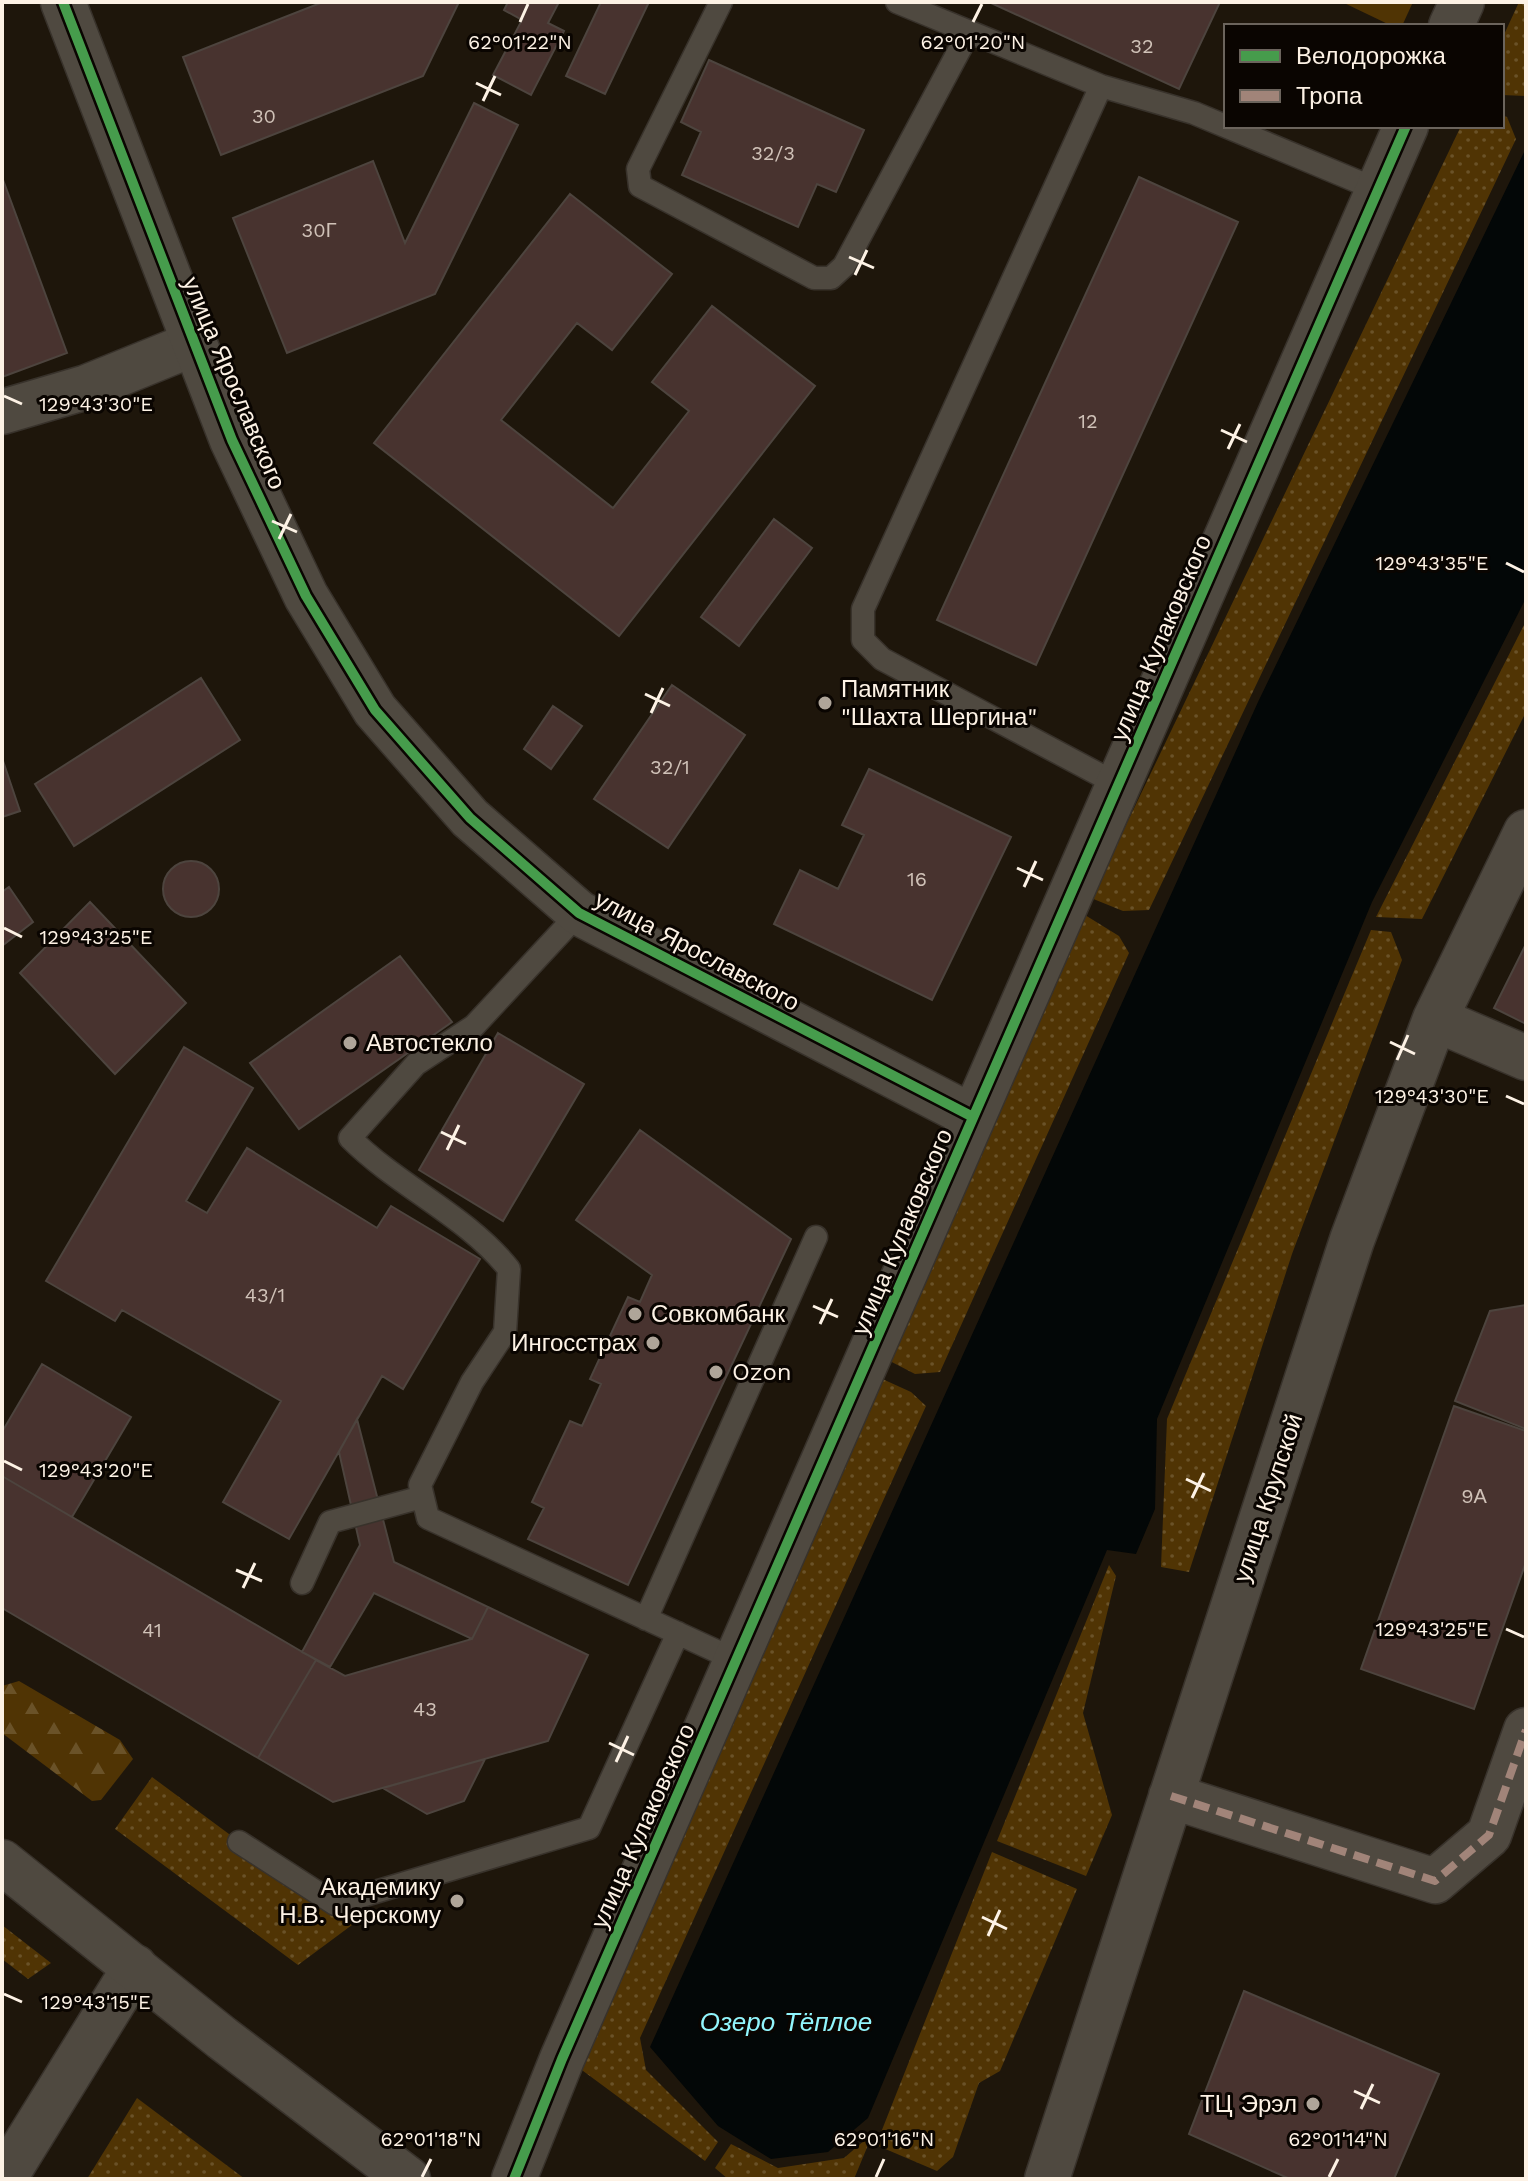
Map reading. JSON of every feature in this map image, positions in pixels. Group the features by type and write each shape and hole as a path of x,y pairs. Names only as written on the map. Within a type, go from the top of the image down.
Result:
{"street":[{"name":"улица Ярославского","path":"63,2 232,440 306,596 375,710 470,818 579,913 973,1117"},
{"path":"1452,24 1462,2"},
{"name":"улица Кулаковского","path":"514,2179 562,2059 1405,128"},
{"path":"2,412 87,387 193,344"},
{"name":"улица Крупской","path":"1047,2179 1352,1240 1435,1019 1526,832"},
{"path":"1435,1019 1526,1058"},
{"path":"1171,1796 1435,1881 1489,1835 1526,1730"},
{"path":"2,1862 408,2179"},
{"path":"4,2179 135,1967"}],"lane":[{"path":"721,2 638,169 640,186 814,278 831,278 844,266 969,32"},
{"path":"897,2 1101,86 1194,113 1224,126"},
{"path":"1101,86 863,609 863,640 882,659 1119,785"},
{"path":"1230,128 1378,190"},
{"path":"579,913 474,1026 416,1064 350,1138 378,1166 488,1243 509,1269 505,1332 472,1382 420,1485 422,1497 428,1518 738,1661"},
{"path":"646,1619 816,1237"},
{"path":"302,1583 330,1522 422,1497"},
{"path":"239,1842 335,1904 589,1828 678,1633"}],"green space":[{"path":"1342,2 1413,2 1403,24 1388,24"},
{"path":"1519,2 1526,2 1526,96 1504,95 1504,35"},
{"path":"1504,116 1507,117 1516,139 1149,910 1123,911 1091,898 1460,128 1504,128"},
{"path":"1526,621 1526,712 1422,919 1376,917"},
{"path":"1085,915 1119,936 1129,953 940,1372 915,1374 884,1358"},
{"path":"1371,930 1391,932 1402,960 1292,1254 1189,1572 1161,1567 1167,1419"},
{"path":"878,1377 911,1392 926,1406 640,2038 646,2070 718,2142 705,2161 575,2065"},
{"path":"1109,1565 1116,1576 1083,1713 1112,1815 1086,1876 997,1841"},
{"path":"19,1681 120,1740 133,1759 101,1800 92,1801 2,1733 2,1686"},
{"path":"152,1777 352,1925 298,1965 115,1829"},
{"path":"992,1852 1077,1889 1000,2071 979,2083 953,2157 937,2171 876,2145"},
{"path":"2,1925 51,1963 28,1979 2,1959"},
{"path":"137,2098 245,2179 87,2179"},
{"path":"873,2133 854,2179 728,2179 715,2168 731,2144 778,2168 844,2158"}],"water":[{"name":"Озеро Тёплое","path":"1526,148 1526,598 1372,902 1157,1419 1155,1509 1136,1554 1107,1550 868,2118 828,2152 771,2159 718,2126 650,2047 1258,702"}],"building":[{"path":"323,2 459,2 423,76 221,155 183,57"},
{"path":"508,2 559,2 548,23 564,31 531,95 493,75 522,20 504,10"},
{"path":"601,2 649,2 605,94 566,76"},
{"path":"989,2 1220,2 1179,89"},
{"path":"709,60 864,130 836,192 817,184 798,227 682,175 701,132 681,122"},
{"path":"474,103 518,125 435,294 287,353 233,218 373,161 405,243"},
{"path":"2,177 67,353 2,377"},
{"path":"1139,177 1238,222 1036,665 937,620"},
{"path":"570,194 672,274 612,350 577,323 501,420 613,508 689,411 652,382 712,306 815,386 619,636 374,443"},
{"path":"774,519 812,548 739,646 701,617"},
{"path":"201,678 240,740 74,846 35,784"},
{"path":"672,685 745,735 668,848 594,799"},
{"path":"553,706 582,726 551,769 524,749"},
{"path":"2,758 20,811 2,817"},
{"path":"869,769 1011,837 932,1000 774,924 800,870 838,889 864,835 842,825"},
{"path":"191,861 211,869 219,889 211,909 191,917 171,909 163,889 171,869"},
{"path":"9,887 33,922 2,946 2,892"},
{"path":"90,902 186,1003 115,1074 20,973"},
{"path":"1526,944 1526,1024 1494,1008"},
{"name":"Автостекло","path":"400,956 452,1022 299,1129 250,1063"},
{"path":"498,1033 584,1084 503,1221 419,1170"},
{"path":"184,1047 253,1088 186,1201 207,1213 247,1148 377,1228 391,1206 480,1259 403,1389 382,1376 289,1539 223,1502 281,1401 122,1310 115,1321 46,1281"},
{"path":"640,1130 791,1239 628,1585 528,1539 544,1508 532,1502 570,1421 582,1426 601,1384 590,1379 628,1297 640,1302 652,1275 576,1220"},
{"path":"1526,1305 1526,1429 1455,1401 1490,1311"},
{"path":"42,1364 131,1417 72,1517 2,1476 2,1432"},
{"path":"1454,1406 1526,1431 1526,1562 1474,1709 1361,1669"},
{"path":"357,1419 394,1562 488,1607 472,1639 374,1593 330,1667 302,1652 360,1545 339,1452"},
{"path":"2,1476 316,1660 258,1758 2,1608"},
{"path":"488,1607 588,1655 548,1741 333,1802 258,1758 316,1660 345,1676 472,1639"},
{"path":"485,1759 464,1801 427,1814 383,1788"},
{"name":"ТЦ Эрэл","path":"1244,1991 1439,2074 1394,2179 1290,2179 1189,2134"}],"marked path":[{"path":"1171,1796 1435,1881 1489,1835 1526,1730"}],"cycle path":[{"path":"63,2 232,440 306,596 375,710 470,818 579,913 973,1117"},
{"path":"514,2179 562,2059 1405,128"}],"place":[{"name":"Памятник \"Шахта Шергина\"","path":"825,703"},
{"name":"Автостекло","path":"350,1043"},
{"name":"Совкомбанк","path":"635,1314"},
{"name":"Ингосстрах","path":"653,1343"},
{"name":"Ozon","path":"716,1372"},
{"name":"Академику Н.В. Черскому","path":"457,1901"},
{"name":"ТЦ Эрэл","path":"1313,2104"}]}
